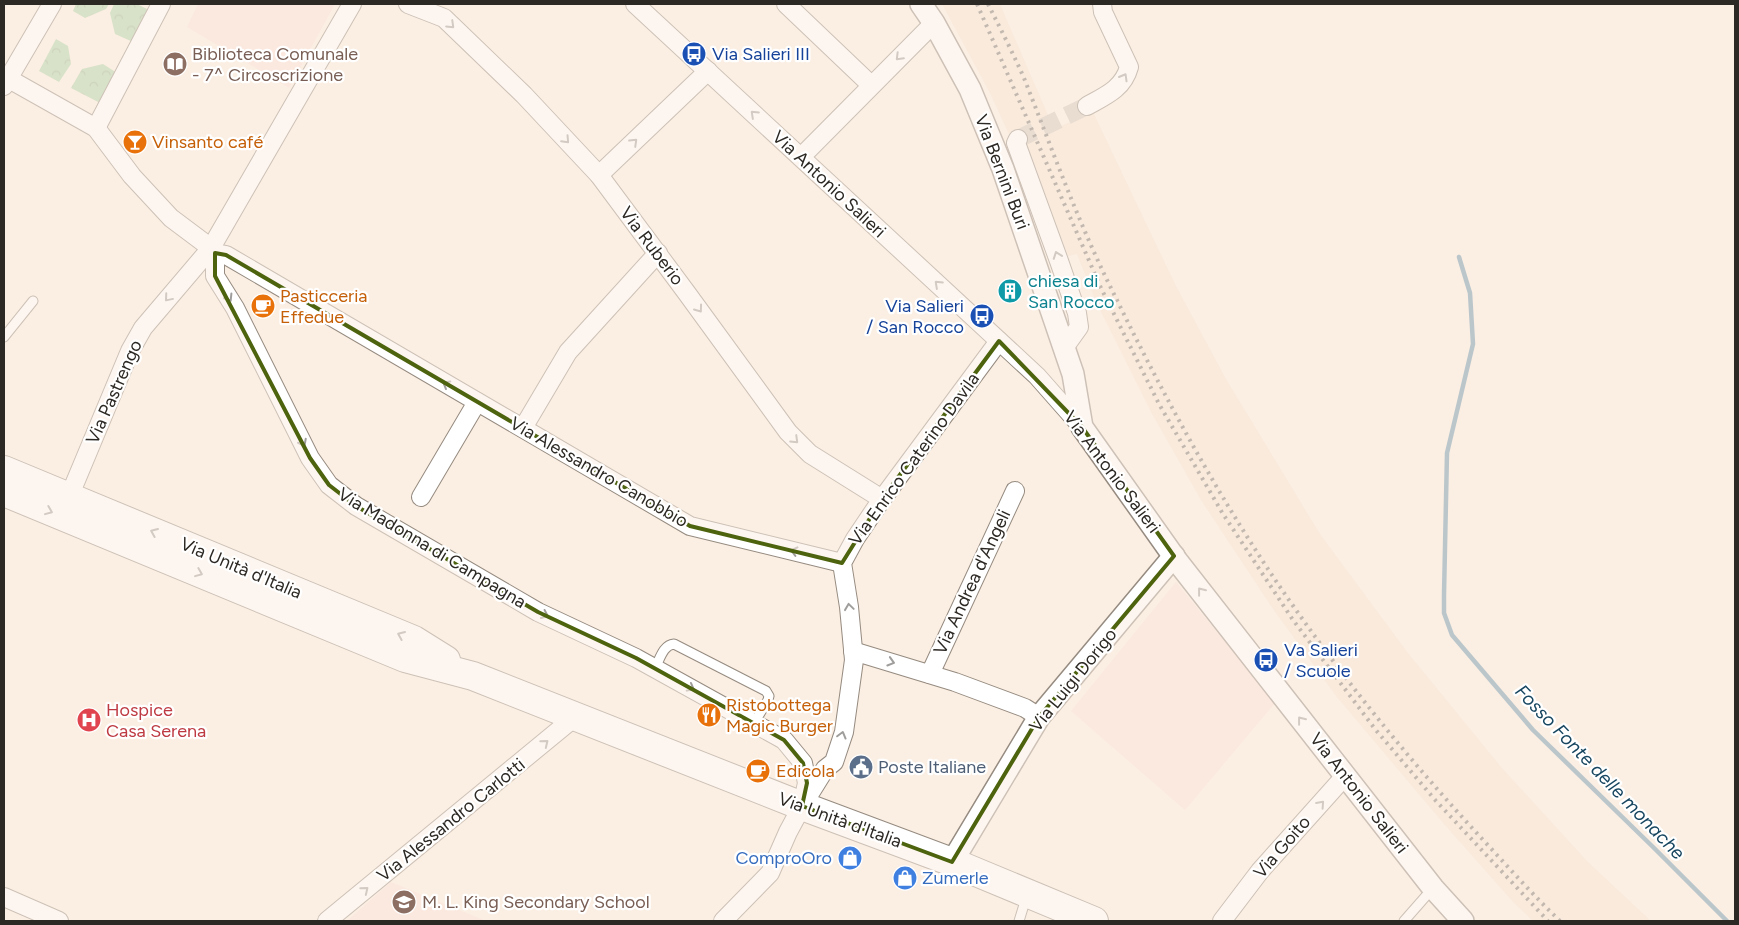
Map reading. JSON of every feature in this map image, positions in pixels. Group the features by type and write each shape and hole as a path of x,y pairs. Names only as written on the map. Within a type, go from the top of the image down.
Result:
{"main road":[{"name":"Via Unità d'Italia","path":"4,470 414,640 474,676"},
{"name":"Via Unità d'Italia","path":"4,492 404,658 474,676 575,718 952,862 1094,921"}],"street":[{"path":"52,4 6,82 96,128 132,176 170,218 213,251"},
{"path":"96,128 161,4"},
{"name":"Via Pastrengo","path":"69,497 130,351 143,328 213,251 352,4"},
{"name":"Via Ruberio","path":"408,4 444,18 524,95 599,175 788,432 810,454 882,499"},
{"name":"Via Antonio Salieri","path":"635,4 1037,376 1082,427 1174,556 1433,888 1463,921"},
{"path":"786,4 871,85"},
{"name":"Via Bernini Buri","path":"921,4 934,22 970,90 1003,169 1073,374 1082,427"},
{"path":"1086,106 1116,89 1126,78 1129,68 1103,12 1102,4"},
{"path":"801,157 934,22"},
{"path":"599,175 708,71"},
{"name":"Via Bernini Buri","path":"1018,139 1016,143 1060,261 1077,313 1079,327 1064,348"},
{"name":"Via Alessandro Canobbio","path":"213,251 226,255 690,526 842,563"},
{"name":"Via Madonna di Campagna","path":"213,251 215,276 235,308 310,458 329,485 356,506 538,612 636,658 784,740 814,766"},
{"path":"523,428 568,352 658,253"},
{"name":"Via Enrico Caterino Davila","path":"723,921 770,873 802,806 814,766 834,762 844,732 854,660 849,607 842,563 882,499 999,341"},
{"path":"421,497 477,402"},
{"name":"Via Andrea d'Angeli","path":"930,674 1015,490"},
{"name":"Via Luigi Dorigo","path":"952,862 1040,718 1174,556"},
{"name":"Via Andrea d'Angeli","path":"853,651 930,674 1025,708 1040,718"},
{"name":"Via Alessandro Carlotti","path":"327,921 575,718"},
{"name":"Via Goito","path":"1222,921 1260,871 1345,776"},
{"path":"4,897 59,921"}],"lane":[{"path":"4,337 33,301"},
{"path":"655,668 665,648 674,644 766,691 769,696 768,700 754,723"},
{"path":"1404,921 1433,888"},
{"path":"1019,921 1028,893"}],"highlighted area":[{"path":"215,253 226,255 690,526 842,563 882,499 999,341 1082,427 1174,556 1039,717 952,862 802,806 807,783 803,763 784,740 636,658 538,612 356,506 329,485 310,458 215,276"}],"shaded area":[{"path":"198,4 335,4 289,88 187,27"},
{"path":"942,4 1000,4 1054,129 1093,112 1176,286 1226,379 1320,534 1408,653 1502,768 1587,861 1651,921 1533,921 1514,903 1444,824 1336,696 1273,609 1201,500 1151,412 1097,304 1077,254 1052,260 1013,143 990,93"},
{"path":"1176,582 1275,703 1185,810 1071,711"},
{"name":"M. L. King Secondary School","path":"391,882 486,921 347,921"}],"green space":[{"path":"76,4 109,4 106,9 85,18 73,11"},
{"path":"114,4 137,4 149,10 133,42 115,34 110,13"},
{"path":"56,39 68,46 71,64 59,82 39,71"},
{"path":"103,64 117,73 102,104 71,88 82,69"}],"waterway":[{"name":"Fosso Fonte delle monache","path":"1459,257 1470,293 1473,344 1447,453 1444,613 1452,635 1533,730 1727,921"}],"tunnel":[{"path":"1018,139 1087,106"}],"railway":[{"path":"977,4 1101,288 1159,404 1223,514 1293,620 1375,729 1436,801 1548,921"},
{"path":"988,4 1024,78 1077,212 1112,290 1154,374 1200,458 1248,539 1322,646 1389,732 1460,815 1560,921"}],"place":[{"name":"Via Salieri III","path":"694,54"},
{"name":"Biblioteca Comunale - 7^ Circoscrizione","path":"175,64"},
{"name":"Vinsanto café","path":"135,142"},
{"name":"chiesa di San Rocco","path":"1010,291"},
{"name":"Pasticceria Effedue","path":"263,306"},
{"name":"Via Salieri / San Rocco","path":"982,316"},
{"name":"Va Salieri / Scuole","path":"1266,660"},
{"name":"Ristobottega Magic Burger","path":"709,715"},
{"name":"Hospice Casa Serena","path":"89,720"},
{"name":"Poste Italiane","path":"861,767"},
{"name":"Edicola","path":"758,771"},
{"name":"ComproOro","path":"850,858"},
{"name":"Zumerle","path":"905,878"},
{"name":"M. L. King Secondary School","path":"404,902"}]}
